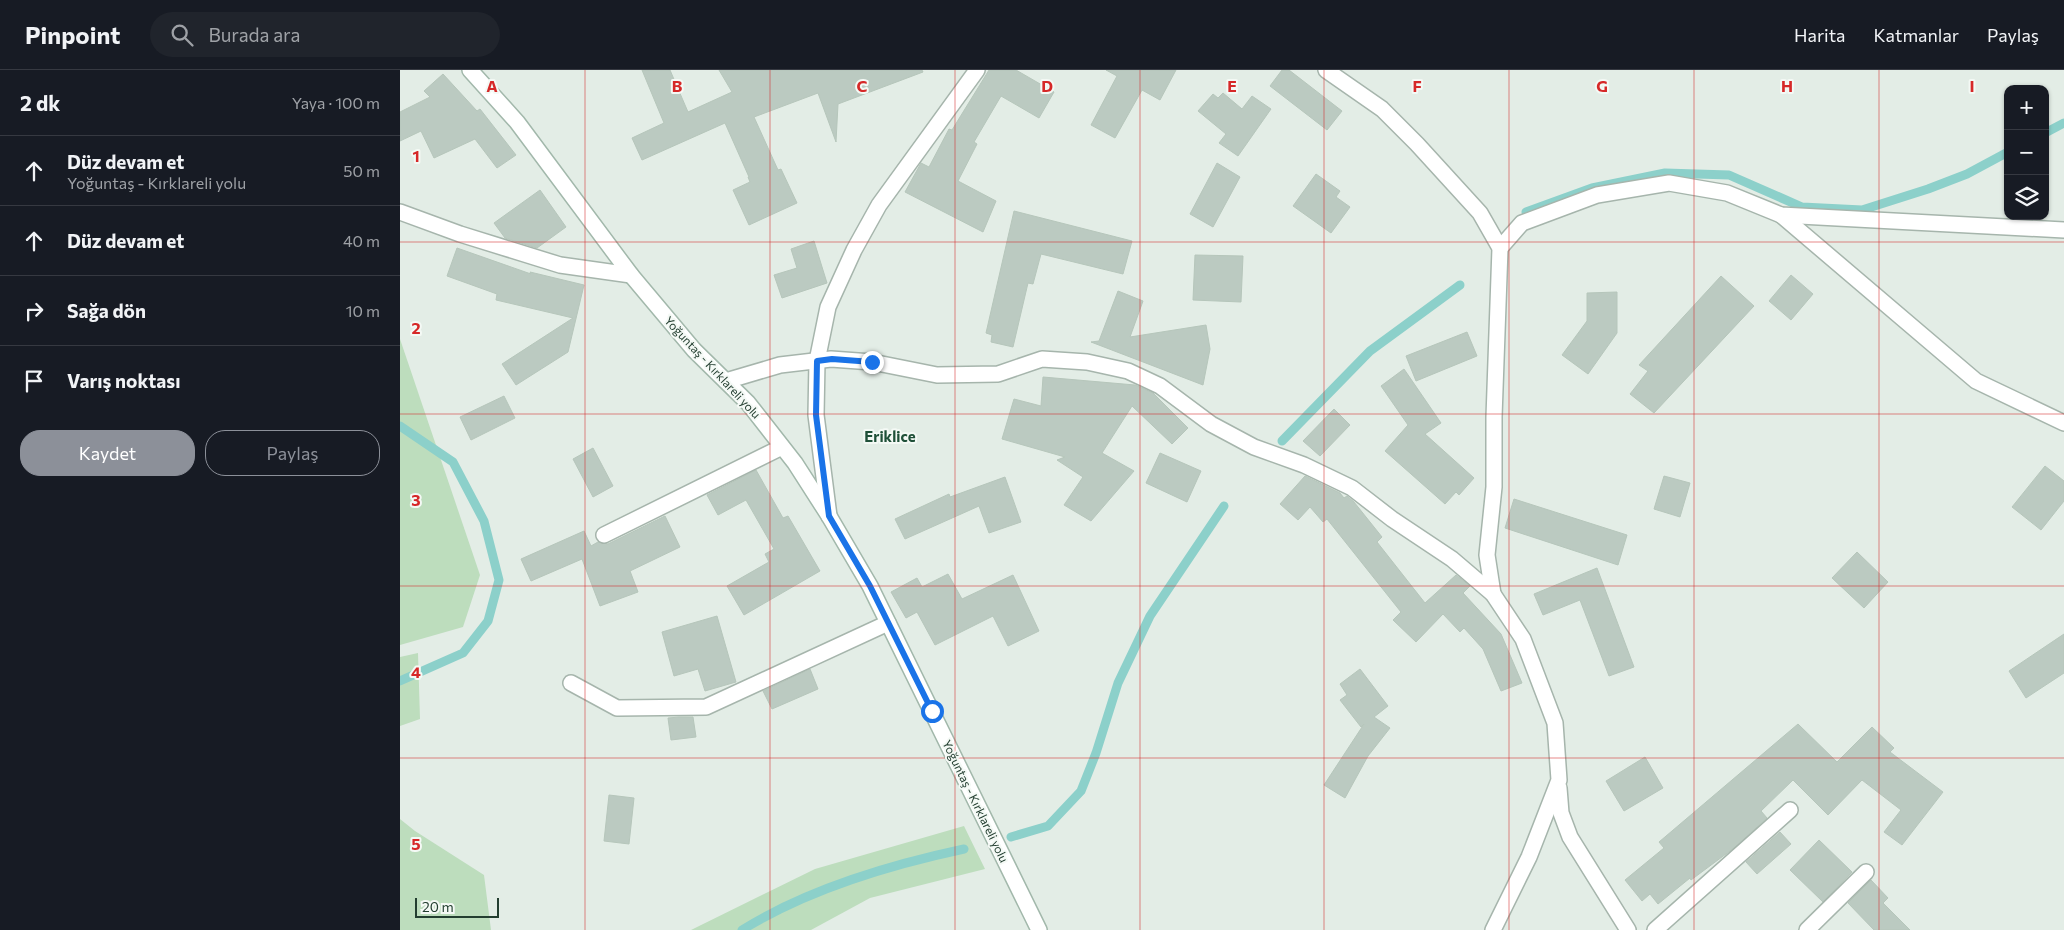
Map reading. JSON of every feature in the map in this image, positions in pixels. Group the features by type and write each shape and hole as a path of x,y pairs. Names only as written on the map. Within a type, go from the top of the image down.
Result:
{"street":[{"name":"Yoğuntaş - Kırklareli yolu","path":"470,70 518,122 631,275 694,350 748,403 795,463 870,586 1039,930"},
{"path":"829,516 816,415 817,361 828,307 854,250 879,205 977,70"},
{"path":"1326,70 1382,109 1417,144 1480,213 1500,248 1494,417 1494,487 1487,555 1493,594"},
{"path":"1500,248 1522,223 1597,195 1669,183 1727,194 1781,215 2064,230"},
{"path":"400,212 460,234 560,266 631,275"},
{"path":"1781,215 1976,381 2064,423"},
{"path":"726,381 780,365 832,359 872,362 937,375 998,374 1042,359 1087,362 1128,371 1160,386 1210,424 1254,446 1304,465 1352,488 1392,519 1452,559 1493,594 1523,639 1555,723 1560,813 1570,837 1628,930"},
{"path":"604,535 782,447"},
{"path":"571,682 617,708 706,707 888,623"},
{"path":"1493,930 1529,857 1559,780"},
{"path":"1655,930 1790,810"},
{"path":"1807,930 1866,872"}],"green space":[{"path":"400,339 480,575 463,627 400,645"},
{"path":"418,653 420,719 400,726 400,657"},
{"path":"400,819 415,831 484,875 491,930 400,930"},
{"path":"964,826 985,869 870,898 811,930 691,930 815,869"}],"building":[{"path":"642,70 670,70 688,112 732,92 719,70 922,70 923,72 838,104 836,142 818,93 754,117 778,170 781,169 797,203 749,225 733,190 750,182 749,177 725,123 642,160 632,138 664,123"},
{"path":"989,70 1016,70 1054,92 1039,118 1001,96 974,142 977,144 958,181 996,201 983,232 905,192 921,163 929,167 949,129 952,130"},
{"path":"1106,70 1176,70 1160,100 1142,90 1115,138 1091,125 1117,76"},
{"path":"1282,70 1289,70 1342,111 1327,130 1270,86"},
{"path":"443,74 477,111 480,109 516,155 497,168 475,139 434,158 421,131 400,141 400,112 430,97 424,91"},
{"path":"1223,93 1242,109 1252,96 1271,109 1238,156 1219,143 1226,134 1198,111 1213,94 1218,98"},
{"path":"1217,163 1240,177 1213,227 1190,214"},
{"path":"1316,174 1340,191 1336,197 1350,207 1331,233 1293,206"},
{"path":"540,190 566,227 537,248 505,238 494,223"},
{"path":"1014,211 1132,241 1123,274 1041,254 1033,284 1028,283 1013,347 991,342 992,335 986,333"},
{"path":"814,241 827,283 782,298 774,275 797,268 791,249"},
{"path":"457,248 531,274 530,272 584,285 568,352 516,385 502,364 573,318 496,300 497,294 447,276"},
{"path":"1195,255 1243,256 1241,302 1193,300"},
{"path":"1791,275 1813,294 1791,320 1769,301"},
{"path":"1721,276 1754,306 1654,413 1630,394 1648,371 1639,365"},
{"path":"1118,291 1143,301 1130,337 1206,325 1210,349 1203,385 1091,342 1099,341"},
{"path":"1617,292 1617,333 1588,374 1562,355 1587,321 1587,293"},
{"path":"1467,332 1477,356 1416,381 1406,356"},
{"path":"1404,369 1441,423 1425,434 1474,478 1459,495 1456,492 1445,504 1385,451 1408,425 1381,386"},
{"path":"1043,377 1135,385 1153,393 1188,428 1172,444 1132,406 1102,453 1134,471 1091,521 1064,505 1083,477 1057,460 1065,457 1002,439 1014,399 1041,406"},
{"path":"504,396 515,418 471,440 460,417"},
{"path":"1334,409 1350,425 1320,456 1303,441"},
{"path":"593,448 613,486 593,497 573,459"},
{"path":"1160,453 1201,471 1187,502 1146,483"},
{"path":"2045,466 2064,481 2064,501 2041,530 2012,507"},
{"path":"756,470 783,518 788,516 820,571 744,615 727,586 769,562 765,554 774,549 746,500 718,515 707,495"},
{"path":"1305,476 1340,493 1344,498 1347,496 1354,502 1382,537 1377,542 1425,603 1456,575 1470,586 1463,593 1501,634 1522,683 1501,691 1483,649 1464,628 1460,632 1443,614 1416,642 1393,620 1401,612 1327,519 1323,522 1310,507 1298,520 1280,504"},
{"path":"1664,476 1690,483 1680,517 1654,509"},
{"path":"1005,477 1021,522 989,533 979,506 905,539 895,519 949,494 950,497"},
{"path":"1514,499 1627,535 1618,565 1505,528"},
{"path":"665,516 680,547 630,571 638,592 600,606 582,559 531,581 521,559 584,531 591,546 598,542 608,544"},
{"path":"1857,552 1888,582 1864,608 1832,578"},
{"path":"1597,568 1634,667 1609,676 1580,600 1543,615 1534,594"},
{"path":"948,574 962,599 1013,575 1039,631 1008,646 993,616 935,645 917,612 906,618 891,592 917,578 922,587"},
{"path":"717,616 736,682 705,691 698,669 674,676 662,632"},
{"path":"2064,634 2064,673 2026,698 2009,671"},
{"path":"810,669 818,689 772,709 763,691"},
{"path":"1360,669 1388,706 1374,717 1390,728 1368,756 1345,798 1324,785 1364,724 1361,727 1340,700 1347,695 1340,684"},
{"path":"693,717 696,737 671,740 668,718"},
{"path":"1798,724 1837,762 1872,727 1894,748 1890,752 1943,792 1902,845 1884,832 1901,810 1862,780 1828,815 1793,780 1761,811 1767,818 1734,848 1691,880 1690,878 1658,904 1650,894 1642,901 1625,880 1664,848 1659,842"},
{"path":"1645,757 1663,788 1624,811 1606,781"},
{"path":"609,795 634,798 629,844 604,841"},
{"path":"1780,832 1791,844 1757,874 1746,862"},
{"path":"1819,840 1852,872 1823,902 1790,870"},
{"path":"1871,880 1888,898 1883,903 1910,930 1874,930 1848,903"}],"waterway":[{"path":"2049,131 2064,123"},
{"path":"1526,212 1592,188 1665,173 1729,175 1802,207 1862,210 1928,189 1967,174 2004,154"},
{"path":"1282,441 1370,351 1460,285"},
{"path":"400,426 453,462 484,521 499,580 488,621 463,653 400,681"},
{"path":"1011,837 1048,826 1081,791 1096,753 1118,683 1150,616 1224,506"},
{"path":"742,930 794,902 850,880 936,855 964,849"}],"district":[{"name":"Eriklice","path":"890,436"}],"route":[{"path":"872,362 832,359 817,361 816,415 829,516 870,586 932,711"}]}
